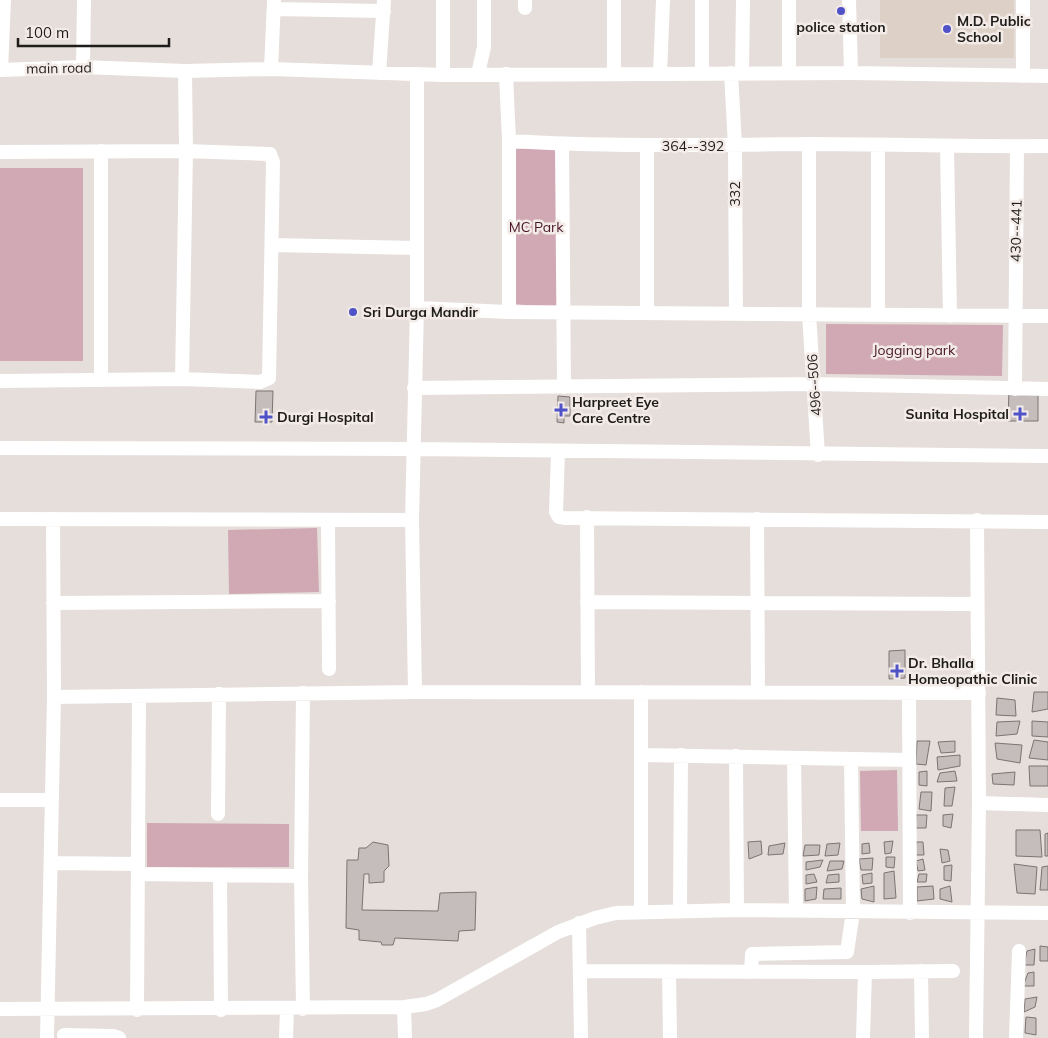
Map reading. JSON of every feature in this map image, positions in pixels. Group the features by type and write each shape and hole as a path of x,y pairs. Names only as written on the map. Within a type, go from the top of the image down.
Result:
{"street":[{"name":"main road","path":"4,0 1,70 83,67 185,71 271,69 417,74 851,73 1048,76"},
{"path":"83,67 84,0"},
{"path":"443,0 443,74"},
{"path":"478,74 484,47 484,0"},
{"path":"614,0 614,74"},
{"path":"660,74 663,0"},
{"path":"702,0 702,74"},
{"name":"332","path":"736,314 734,146 742,0"},
{"path":"789,0 789,73"},
{"path":"849,0 851,73"},
{"path":"1023,0 1023,76"},
{"path":"271,69 274,5 384,6 379,73"},
{"path":"182,379 186,151 185,71"},
{"path":"415,692 412,520 417,308 417,74"},
{"path":"506,74 509,142 509,312"},
{"name":"364--392","path":"509,142 734,146 808,144 1048,146"},
{"path":"562,144 564,387"},
{"name":"496--506","path":"808,144 809,314 818,455"},
{"path":"647,145 648,313"},
{"path":"878,145 878,315"},
{"path":"947,146 950,316"},
{"name":"430--441","path":"1014,389 1017,146"},
{"path":"101,151 101,380"},
{"path":"0,152 186,151 266,154 273,157 269,378 260,382 182,379 0,381"},
{"path":"272,245 417,248"},
{"path":"417,308 509,312 1048,316"},
{"path":"414,388 814,384 1048,389"},
{"path":"0,448 413,449 818,455 1048,456"},
{"path":"558,452 556,512 559,517 564,518 1048,522"},
{"path":"587,517 588,692"},
{"path":"0,519 412,520"},
{"path":"48,1038 54,697 53,519"},
{"path":"756,519 758,692"},
{"path":"328,520 329,669"},
{"path":"976,1038 979,803 977,520"},
{"path":"53,604 329,601"},
{"path":"587,602 977,604"},
{"path":"54,697 415,692 979,694"},
{"path":"641,692 641,911"},
{"path":"303,693 301,876 303,1009"},
{"path":"218,814 219,694"},
{"path":"909,694 910,913"},
{"path":"137,1010 139,696"},
{"path":"642,755 909,760"},
{"path":"680,911 681,755"},
{"path":"736,756 737,910"},
{"path":"794,758 796,911"},
{"path":"750,972 752,954 848,952 853,912 851,759"},
{"path":"0,800 52,800"},
{"path":"979,803 1048,805"},
{"path":"51,863 220,875 301,876"},
{"path":"220,875 222,1010"},
{"path":"0,1009 287,1010 421,1006 437,1000 558,932 579,923 616,913 737,910 978,914 1048,913"},
{"path":"579,923 581,1038"},
{"path":"1016,1038 1019,951"},
{"path":"581,971 953,971"},
{"path":"668,972 670,1038"},
{"path":"863,1038 865,972"},
{"path":"921,972 922,1038"},
{"path":"404,1007 405,1038"},
{"path":"286,1038 287,1010"},
{"path":"64,1035 113,1036 118,1038"}],"shaded area":[{"name":"M.D. Public School","path":"880,0 1014,0 1014,58 880,58"}],"green space":[{"name":"MC Park","path":"515,148 558,149 559,308 514,304"},
{"path":"0,168 83,168 83,361 0,361"},
{"name":"Jogging park","path":"826,324 1003,325 1002,376 826,374"},
{"path":"317,528 319,592 229,594 228,530"},
{"path":"897,770 898,831 861,831 860,771"},
{"path":"147,823 289,824 289,867 147,867"}],"building":[{"path":"1009,389 1038,389 1038,421 1008,421"},
{"path":"256,391 273,391 272,422 255,422"},
{"path":"558,396 570,397 570,416 564,416 564,423 557,422"},
{"path":"905,650 905,678 889,679 889,651"},
{"path":"1034,692 1048,692 1048,709 1032,712"},
{"path":"997,698 1015,700 1016,716 996,715"},
{"path":"1020,721 1017,734 996,736 997,722"},
{"path":"1032,721 1048,722 1048,737 1032,736"},
{"path":"1034,740 1048,742 1048,760 1029,758"},
{"path":"917,741 930,741 926,765 916,764"},
{"path":"955,741 955,752 941,753 938,742"},
{"path":"995,743 1022,745 1020,763 997,759"},
{"path":"960,755 960,766 938,770 937,757"},
{"path":"1029,766 1048,766 1048,786 1030,786"},
{"path":"927,771 927,786 919,785 919,772"},
{"path":"955,771 957,781 937,782 940,773"},
{"path":"1015,772 1014,785 993,784 992,774"},
{"path":"955,787 952,806 944,806 945,788"},
{"path":"921,792 932,792 931,811 919,809"},
{"path":"953,814 951,828 943,826 943,815"},
{"path":"916,815 927,815 926,828 915,828"},
{"path":"1016,830 1040,830 1042,857 1016,856"},
{"path":"1048,833 1048,856 1045,856 1045,834"},
{"path":"761,841 762,854 749,859 748,842"},
{"path":"893,841 891,853 885,854 884,842"},
{"path":"373,842 388,845 389,866 384,871 384,882 369,883 369,874 364,874 362,910 438,911 440,893 476,892 475,930 459,931 458,941 395,938 393,945 382,945 381,942 359,940 359,930 346,928 347,860 358,860 359,848 366,848"},
{"path":"916,842 923,842 924,855 915,855"},
{"path":"785,843 783,854 768,855 769,846"},
{"path":"840,843 838,855 825,856 827,844"},
{"path":"869,843 870,853 862,854 862,844"},
{"path":"805,845 820,845 819,855 803,856"},
{"path":"940,849 948,850 950,861 942,863"},
{"path":"886,857 895,857 894,868 886,867"},
{"path":"873,858 872,870 861,870 859,859"},
{"path":"923,859 925,870 918,871 916,861"},
{"path":"823,860 820,867 806,870 806,862"},
{"path":"830,861 844,861 842,869 827,871"},
{"path":"1014,864 1037,867 1035,894 1017,893"},
{"path":"952,865 951,881 944,880 944,866"},
{"path":"1048,866 1048,890 1040,890 1042,867"},
{"path":"894,871 896,898 884,899 884,873"},
{"path":"872,873 872,883 863,884 862,875"},
{"path":"814,874 817,882 806,884 806,875"},
{"path":"839,874 839,882 826,883 828,875"},
{"path":"919,874 927,874 926,882 917,882"},
{"path":"874,886 874,902 862,899 861,889"},
{"path":"933,886 934,899 917,901 917,887"},
{"path":"950,886 952,902 940,899 940,889"},
{"path":"817,887 816,899 805,901 805,889"},
{"path":"841,888 841,899 823,899 824,889"},
{"path":"1040,946 1048,947 1048,961 1040,961"},
{"path":"1035,949 1034,965 1024,965 1027,951"},
{"path":"1034,972 1034,986 1023,986 1028,973"},
{"path":"1037,997 1035,1007 1024,1012 1025,999"},
{"path":"1026,1017 1036,1018 1036,1035 1025,1033"}],"place":[{"name":"police station","path":"841,11"},
{"name":"M.D. Public School","path":"947,29"},
{"name":"Sri Durga Mandir","path":"353,312"},
{"name":"Harpreet Eye Care Centre","path":"561,410"},
{"name":"Sunita Hospital","path":"1020,414"},
{"name":"Durgi Hospital","path":"266,417"},
{"name":"Dr. Bhalla Homeopathic Clinic","path":"897,671"}]}
